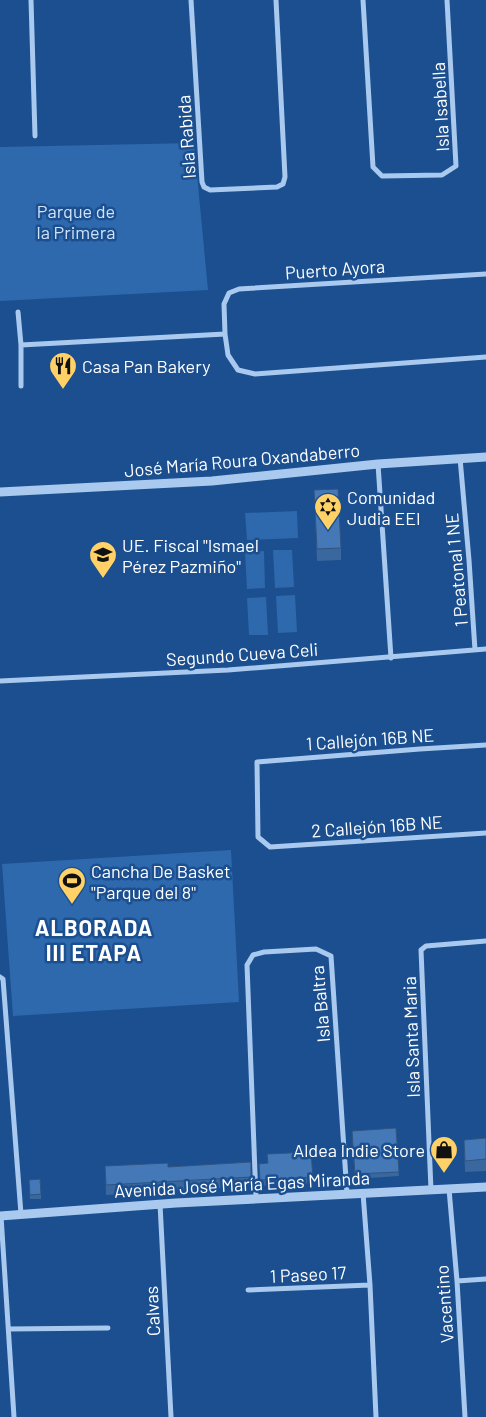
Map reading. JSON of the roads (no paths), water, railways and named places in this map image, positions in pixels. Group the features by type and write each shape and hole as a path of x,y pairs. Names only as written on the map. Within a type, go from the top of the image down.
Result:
{"street":[{"path":"31,0 35,136"},
{"name":"Isla Rabida","path":"191,0 202,182 204,187 210,190 277,187 283,184 285,177 276,0"},
{"name":"Isla Isabella","path":"363,0 373,167 382,176 442,175 456,166 448,0"},
{"name":"Puerto Ayora","path":"486,274 240,289 229,293 224,304 228,355 238,370 255,374 486,357"},
{"path":"18,312 21,345 21,386"},
{"path":"21,345 225,334"},
{"name":"José María Roura Oxandaberro","path":"0,492 212,482 378,464 486,457"},
{"name":"1 Peatonal 1 NE","path":"460,458 476,650"},
{"path":"378,464 391,658"},
{"name":"Segundo Cueva Celi","path":"0,681 228,670 486,649"},
{"name":"1 Callejón 16B NE","path":"270,847 258,836 257,762 486,745"},
{"name":"2 Callejón 16B NE","path":"270,847 486,833"},
{"name":"Isla Santa Maria","path":"431,1190 421,950 426,946 486,940"},
{"name":"Isla Baltra","path":"256,1199 246,965 253,956 264,952 316,949 332,956 347,1194"},
{"path":"0,977 3,979 21,1214"},
{"name":"Avenida José María Egas Miranda","path":"0,1216 160,1204 486,1186"},
{"name":"Vacentino","path":"449,1188 465,1417"},
{"path":"363,1194 370,1284 376,1417"},
{"name":"Calvas","path":"160,1204 171,1417"},
{"path":"0,1216 14,1417"},
{"path":"457,1281 486,1279"},
{"name":"1 Paseo 17","path":"248,1290 370,1284"},
{"path":"9,1329 108,1328"}],"place":[{"name":"Casa Pan Bakery","path":"63,390"},
{"name":"Comunidad Judia EEI","path":"328,531"},
{"name":"UE. Fiscal \"Ismael Pérez Pazmiño\"","path":"103,579"},
{"name":"Cancha De Basket \"Parque del 8\"","path":"72,905"},
{"name":"Aldea Indie Store","path":"444,1174"}],"district":[{"name":"ALBORADA III ETAPA","path":"94,940"}],"park label":[{"name":"Parque de la Primera","path":"76,221"}]}
